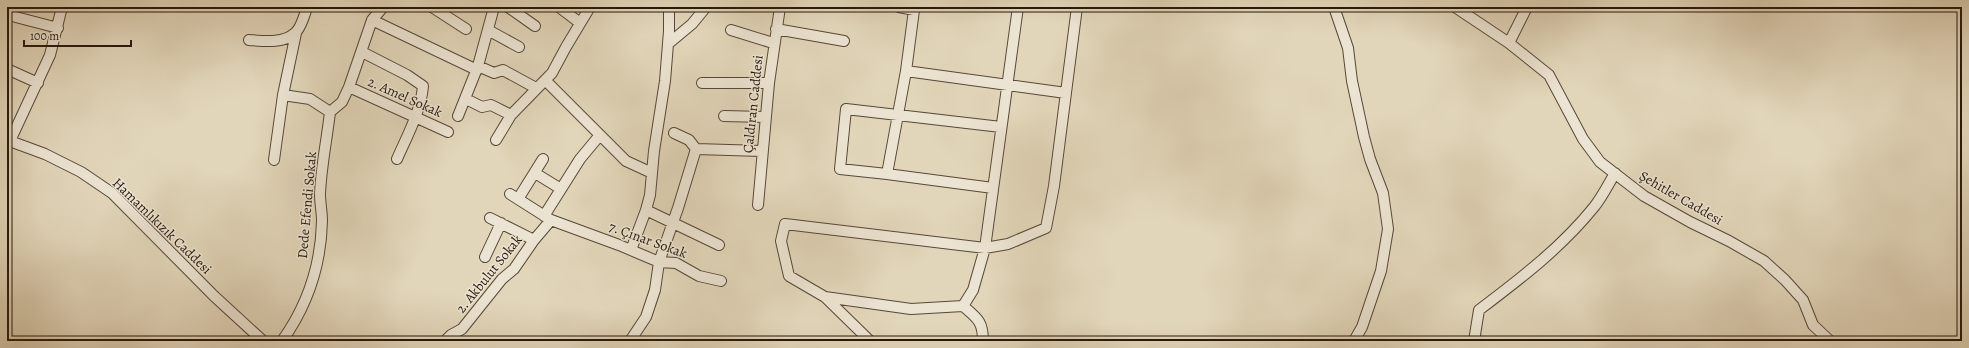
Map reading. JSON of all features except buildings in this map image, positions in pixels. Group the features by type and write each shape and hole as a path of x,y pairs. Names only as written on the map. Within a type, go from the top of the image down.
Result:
{"street":[{"path":"8,141 38,84 50,55 58,28 62,7"},
{"path":"274,160 283,95 296,33 307,7"},
{"path":"283,95 310,99 330,112 342,102 362,52 372,20 383,7"},
{"path":"432,7 466,28"},
{"path":"458,116 478,68 494,7"},
{"path":"508,7 535,26"},
{"path":"559,7 580,23"},
{"path":"496,140 511,115 557,66 566,47 590,7"},
{"path":"631,250 646,210 652,173 668,44 669,7"},
{"path":"668,44 692,24 706,7"},
{"name":"Çaldıran Caddesi","path":"758,205 768,83 779,7"},
{"path":"887,174 906,71 914,10 899,7"},
{"path":"962,306 973,290 985,248 1018,7"},
{"path":"870,341 825,297 789,276 781,241 785,224 985,248 1008,244 1046,228 1054,186 1077,7"},
{"path":"1334,7 1348,48 1352,81 1364,136 1370,159 1383,193 1388,229 1381,271 1362,327 1354,341"},
{"name":"Şehitler Caddesi","path":"1455,7 1509,43 1549,75 1583,139 1600,162 1644,196 1764,261 1785,280 1803,300 1814,325 1830,341"},
{"path":"1509,43 1527,7"},
{"path":"8,15 58,28"},
{"path":"372,20 478,68 494,73 503,70 536,88"},
{"path":"776,29 844,41"},
{"path":"488,30 519,48"},
{"path":"731,30 773,43"},
{"path":"249,40 270,42 296,33"},
{"path":"362,52 407,75 423,86 422,95 415,116 397,159"},
{"path":"7,69 38,84"},
{"path":"906,71 1066,92"},
{"path":"545,80 626,161 652,173"},
{"path":"702,83 768,83"},
{"name":"2. Amel Sokak","path":"349,87 448,132"},
{"path":"466,99 482,107 491,105 511,115"},
{"path":"993,188 887,174 840,170 846,109 1001,127"},
{"name":"Dede Efendi Sokak","path":"282,341 295,323 306,302 319,254 322,220 320,193 330,112"},
{"path":"724,116 765,117"},
{"path":"674,133 688,140 696,149 762,151"},
{"path":"547,218 561,189 580,159 600,136"},
{"name":"Hamamlıkızık Caddesi","path":"8,141 45,154 81,172 112,193 214,296 263,341"},
{"path":"630,341 646,317 655,290 659,262 696,149"},
{"path":"543,159 534,173 561,189"},
{"name":"7. Çınar Sokak","path":"534,173 514,196 547,218 659,262 676,263 699,276 721,281"},
{"path":"1474,341 1479,310 1527,273 1576,228 1595,206 1614,173"},
{"path":"646,210 719,246"},
{"path":"490,218 534,240"},
{"name":"2. Akbulut Sokak","path":"445,341 451,335 462,329 502,279 514,269 547,218"},
{"path":"485,256 501,223"},
{"path":"825,297 911,309 962,306 979,319 983,332 983,341"}]}
